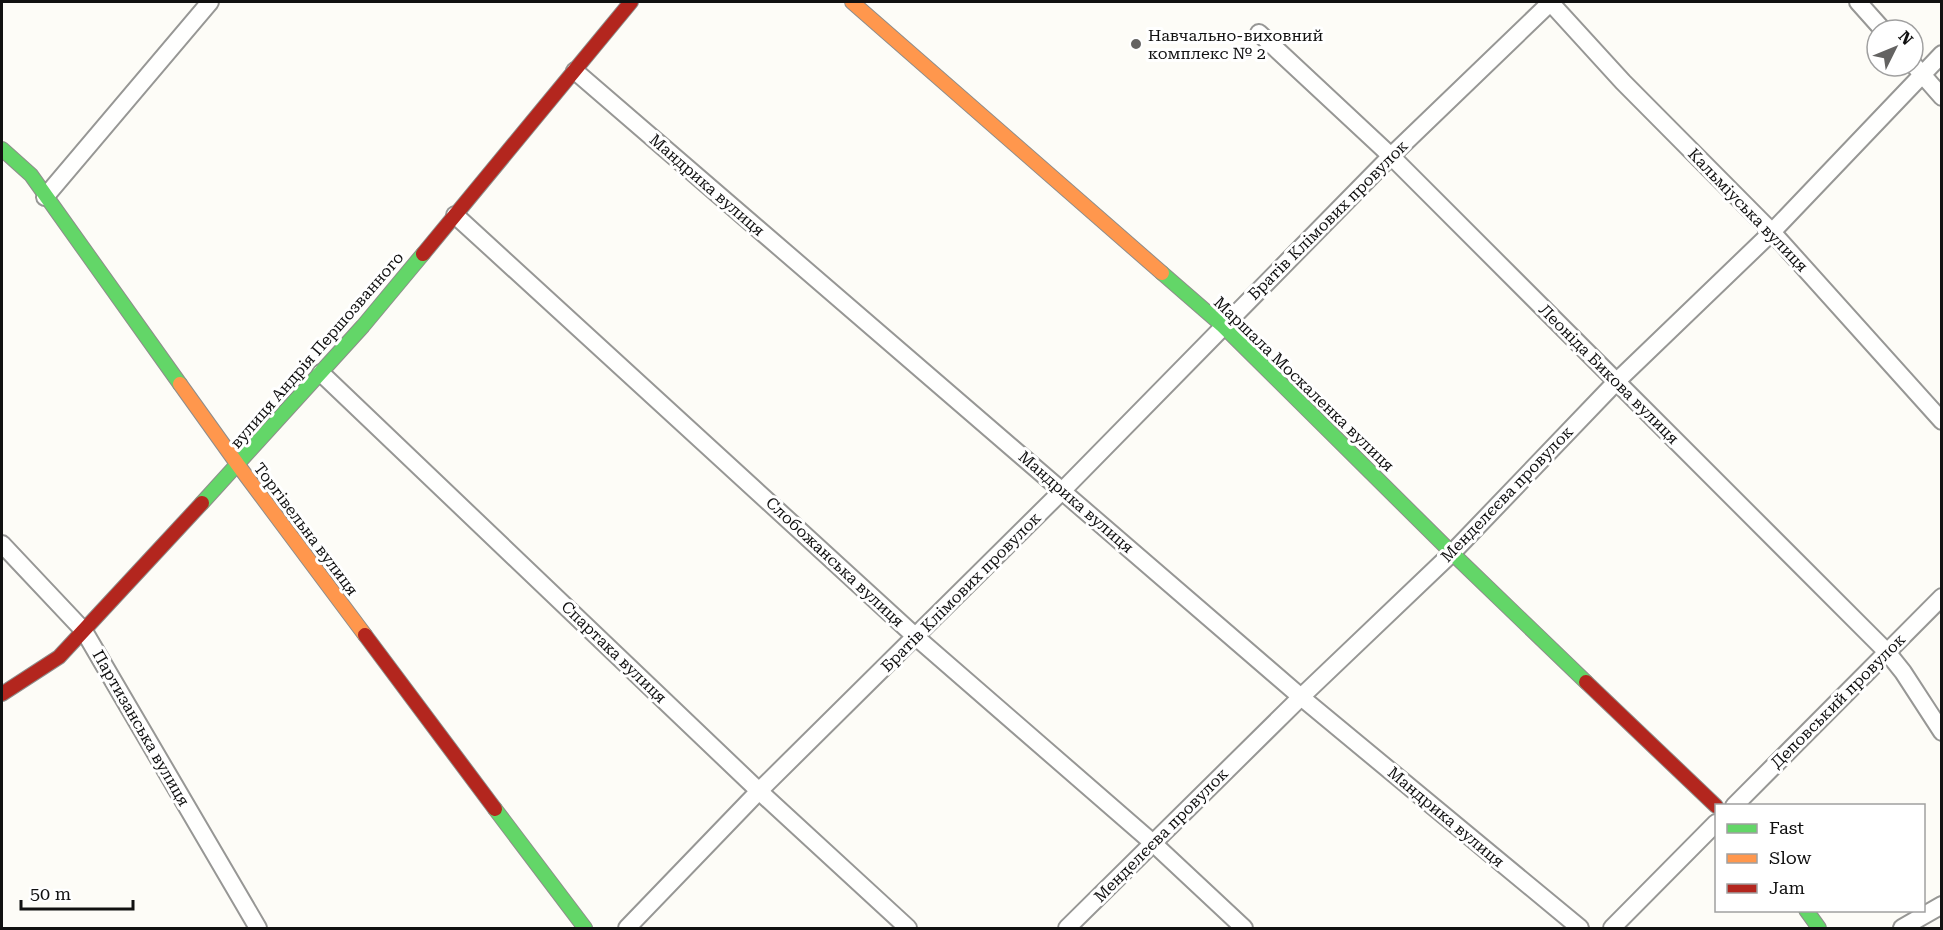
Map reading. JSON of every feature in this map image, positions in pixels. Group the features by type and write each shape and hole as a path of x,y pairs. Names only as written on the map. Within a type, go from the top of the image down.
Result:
{"street":[{"path":"45,197 210,2"},
{"name":"вулиця Андрія Першозванного","path":"2,694 59,657 238,465 363,326 631,2"},
{"name":"Маршала Москаленка вулиця","path":"852,2 1223,326 1452,553 1715,805"},
{"name":"Братів Клімових провулок","path":"627,928 759,791 1063,490 1391,156 1550,2"},
{"name":"Кальміуська вулиця","path":"1550,2 1623,82 1772,232 1941,421"},
{"path":"1858,2 1872,18"},
{"name":"Леоніда Бикова вулиця","path":"1259,33 1391,156 1887,651 1941,732"},
{"name":"Менделєєва провулок","path":"1925,64 1941,54"},
{"name":"Мандрика вулиця","path":"575,71 1301,697 1580,928"},
{"name":"Менделєєва провулок","path":"1067,928 1301,697 1452,553 1616,382 1772,232 1909,78"},
{"path":"1925,78 1941,97"},
{"name":"Торгівельна вулиця","path":"2,149 31,176 238,465 585,928"},
{"name":"Слобожанська вулиця","path":"455,215 916,637 1154,843 1244,928"},
{"name":"Спартака вулиця","path":"321,373 759,791 908,928"},
{"name":"Партизанська вулиця","path":"2,544 84,631 258,928"},
{"name":"Деповський провулок","path":"1736,804 1941,597"},
{"path":"1612,928 1715,824"},
{"path":"1902,928 1941,905"},
{"path":"1807,912 1819,928"}],"traffic: fast":[{"path":"2,149 31,175 180,384"},
{"path":"202,503 363,326 423,254"},
{"path":"1162,273 1223,326 1586,682"},
{"path":"495,809 585,928"},
{"path":"1807,912 1819,928"}],"traffic: slow":[{"path":"852,2 1162,273"},
{"path":"180,384 365,635"}],"traffic: jam":[{"path":"423,254 631,2"},
{"path":"2,694 59,657 202,503"},
{"path":"365,635 495,809"},
{"path":"1586,682 1715,805"}],"place":[{"name":"Навчально-виховний комплекс № 2","path":"1136,44"}]}
